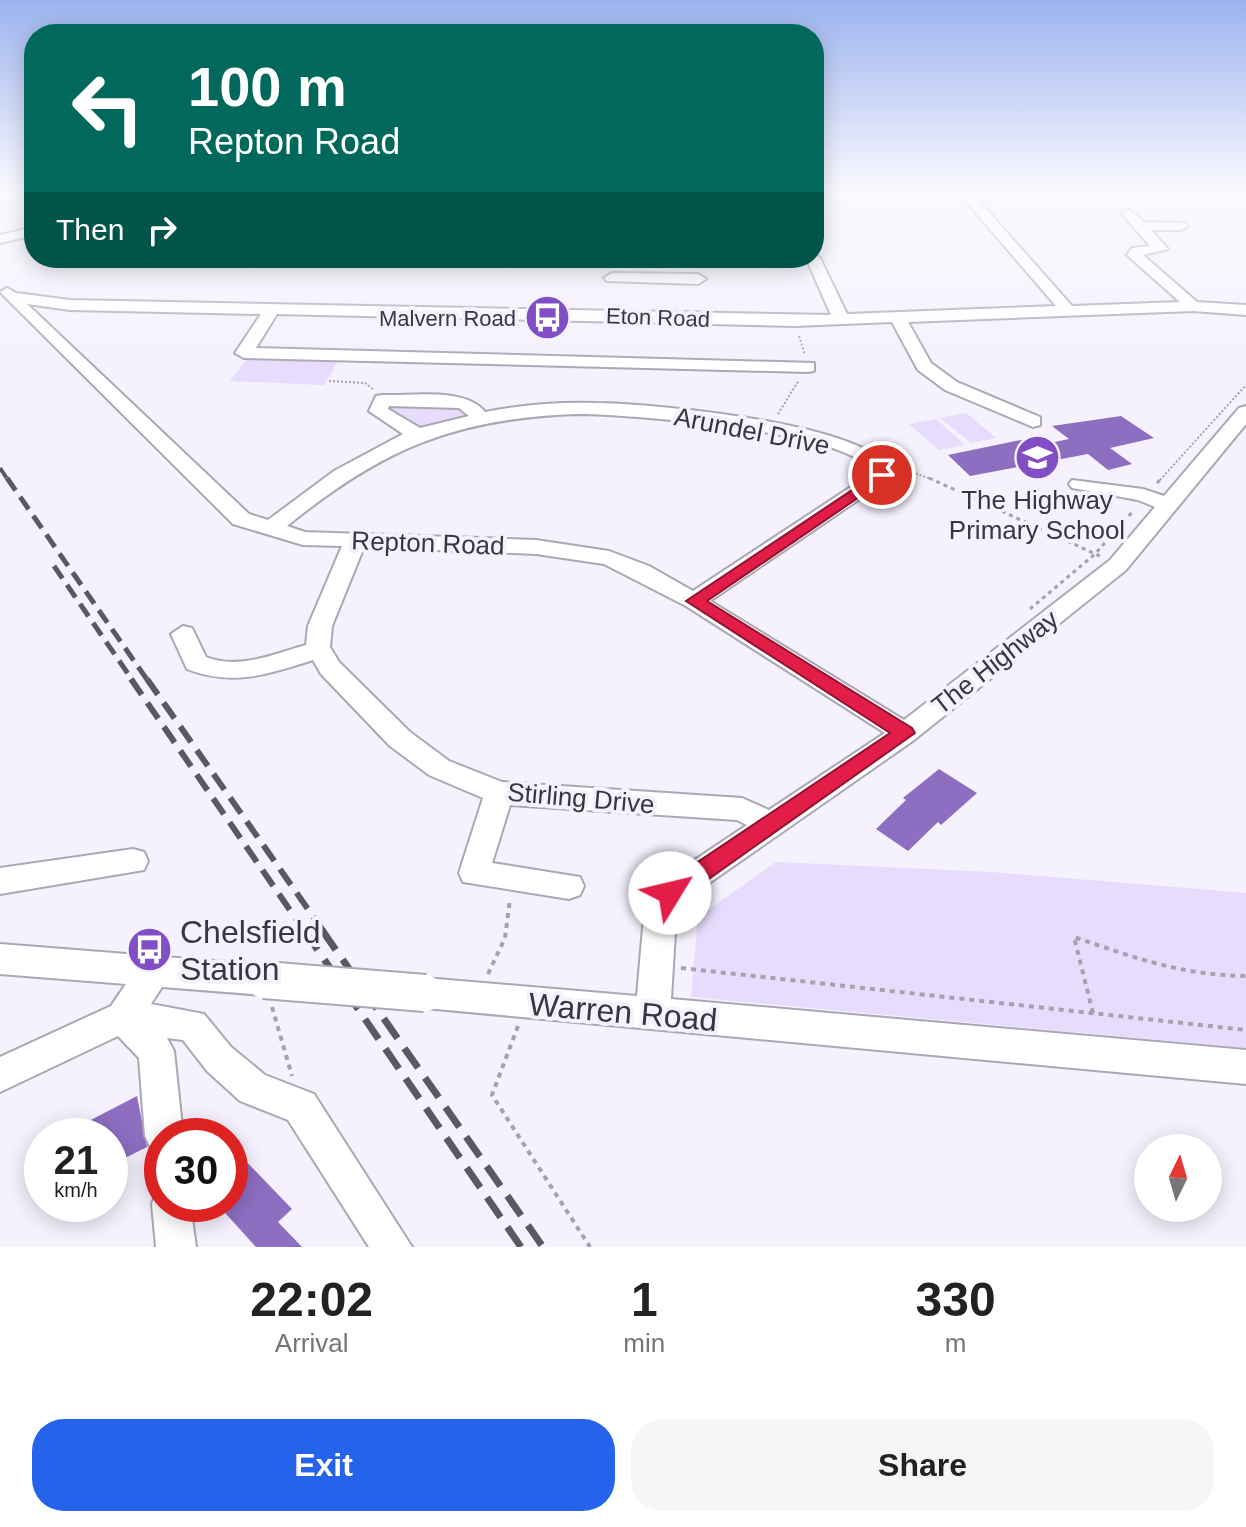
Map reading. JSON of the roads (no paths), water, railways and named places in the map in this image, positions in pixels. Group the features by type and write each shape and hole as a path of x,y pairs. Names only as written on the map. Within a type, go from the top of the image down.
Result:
{"street":[{"path":"1015,250 1068,311"},
{"path":"1150,250 1137,251 1134,255 1159,273 1193,306"},
{"path":"610,268 612,315"},
{"path":"818,268 841,319"},
{"path":"612,278 698,279"},
{"name":"Eton Road","path":"6,292 70,305 841,319 1193,306 1246,310"},
{"name":"Repton Road","path":"6,292 218,501 241,519 303,538 570,550 609,558 641,571 694,601 905,733"},
{"name":"Eton Road","path":"30,316 70,305"},
{"path":"273,308 244,353 808,367"},
{"path":"897,317 924,366 951,386 1033,421"},
{"path":"418,435 378,411 382,400 460,403 471,406 480,418"},
{"name":"Arundel Drive","path":"269,530 360,462 418,435 480,418 541,410 601,409 692,415 819,441 872,459 881,468 882,475 694,601"},
{"name":"The Highway","path":"653,1014 660,916 670,893 905,733 1118,565 1152,498 1246,412"},
{"path":"1079,484 1152,498"},
{"path":"183,634 196,663 217,671 252,669 320,650 320,626 355,542"},
{"name":"Stirling Drive","path":"320,650 330,668 400,739 439,768 499,793 742,809 769,824"},
{"path":"499,793 474,873 569,886"},
{"path":"0,881 133,861"},
{"name":"Warren Road","path":"0,959 425,993 1246,1067"},
{"path":"0,1075 123,1017 154,971"},
{"path":"123,1017 192,1025 219,1059 253,1088 301,1107 392,1247"},
{"path":"123,1017 156,1051 162,1118"},
{"path":"173,1222 176,1247"}],"railway":[{"path":"0,468 8,480"},
{"path":"7,478 148,681"},
{"path":"54,566 133,681"},
{"path":"131,679 305,932"},
{"path":"147,679 324,932"},
{"path":"304,930 521,1247"},
{"path":"322,930 543,1247"}],"place":[{"name":"Malvern Road","path":"547,318"},
{"name":"The Highway Primary School","path":"1037,457"},
{"name":"Chelsfield Station","path":"149,950"}]}
